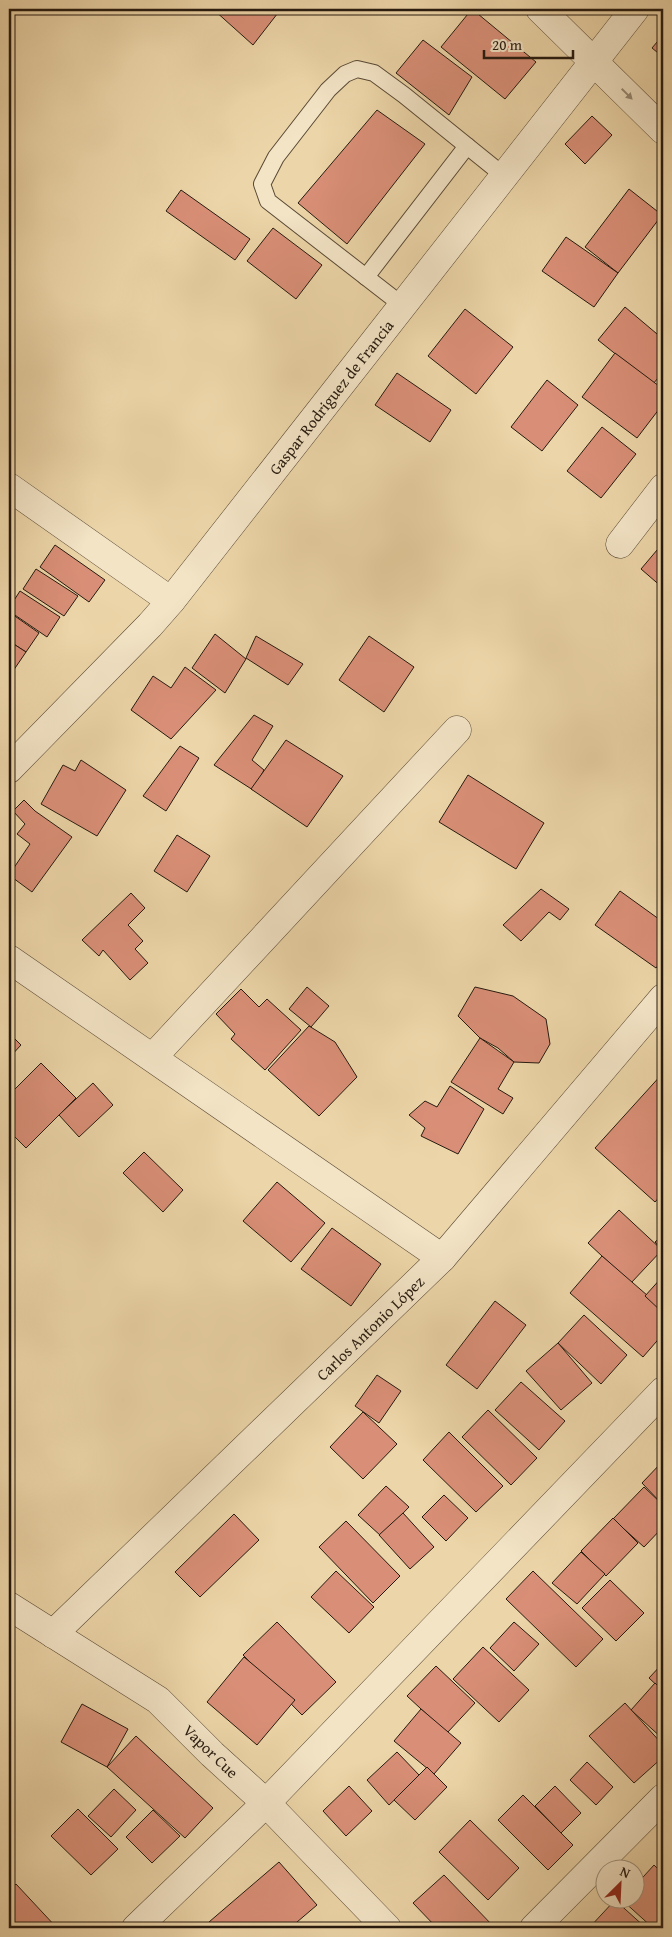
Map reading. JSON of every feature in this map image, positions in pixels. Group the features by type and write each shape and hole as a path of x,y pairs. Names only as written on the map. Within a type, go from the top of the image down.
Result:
{"street":[{"path":"540,9 663,130"},
{"name":"Gaspar Rodriguez de Francia","path":"9,769 150,625 171,601 593,60 635,9"},
{"path":"9,487 171,601"},
{"path":"620,544 663,488"},
{"path":"154,1057 457,730"},
{"path":"9,959 154,1057 442,1258"},
{"name":"Carlos Antonio López","path":"53,1634 442,1258 661,1006"},
{"path":"136,1928 266,1803 663,1390"},
{"name":"Vapor Cue","path":"11,1612 53,1634 158,1700 212,1754 266,1803 387,1928"},
{"path":"534,1928 663,1798"}],"lane":[{"path":"402,305 268,201 262,184 276,157 328,90 345,74 357,69 374,74 503,176"},
{"path":"366,277 466,146"}],"building":[{"path":"215,9 281,9 253,45"},
{"path":"472,9 536,62 505,99 441,47"},
{"path":"663,35 663,57 652,48"},
{"path":"423,40 472,77 449,115 396,73"},
{"path":"377,110 425,144 347,244 298,203"},
{"path":"592,116 612,135 585,164 565,144"},
{"path":"629,189 662,215 618,273 585,247"},
{"path":"181,190 250,239 235,260 166,211"},
{"path":"273,228 322,265 296,299 247,261"},
{"path":"566,237 618,273 594,307 542,271"},
{"path":"625,307 663,339 663,372 653,384 598,340"},
{"path":"465,309 513,347 476,394 428,356"},
{"path":"615,353 663,389 663,404 637,438 582,397"},
{"path":"397,373 451,410 430,442 375,405"},
{"path":"547,380 578,405 542,451 511,427"},
{"path":"602,427 636,454 601,498 567,471"},
{"path":"663,543 663,588 641,569"},
{"path":"55,545 105,580 89,602 40,567"},
{"path":"36,569 78,596 64,616 23,589"},
{"path":"20,591 60,617 47,637 9,611"},
{"path":"9,612 39,633 26,652 9,641"},
{"path":"215,634 246,659 225,693 192,668"},
{"path":"256,636 303,664 288,685 246,658"},
{"path":"369,636 414,667 384,712 339,680"},
{"path":"9,641 26,652 11,674 9,672"},
{"path":"185,667 216,690 171,739 131,710 153,676 171,688"},
{"path":"254,715 273,726 252,760 264,770 253,790 214,765"},
{"path":"286,740 343,776 307,827 251,789"},
{"path":"180,746 199,758 166,811 143,796"},
{"path":"81,760 126,790 97,836 41,804 63,765 75,771"},
{"path":"468,775 544,823 516,869 439,822"},
{"path":"24,800 35,811 72,837 32,892 9,875 30,844 17,834 25,824 13,811"},
{"path":"177,835 210,856 187,892 154,871"},
{"path":"541,889 569,909 560,920 549,912 521,941 503,925"},
{"path":"620,891 663,922 663,959 656,968 595,925"},
{"path":"131,893 145,908 128,925 143,941 135,949 148,963 130,980 103,950 99,956 82,940"},
{"path":"307,987 329,1006 311,1027 289,1009"},
{"path":"475,987 513,996 546,1019 550,1044 539,1063 514,1062 498,1048 480,1038 458,1016"},
{"path":"241,989 259,1007 267,999 301,1030 265,1070 231,1039 235,1034 216,1014"},
{"path":"309,1026 335,1042 357,1077 319,1116 268,1070"},
{"path":"9,1033 21,1045 9,1058"},
{"path":"480,1038 514,1062 498,1089 513,1098 503,1114 451,1082"},
{"path":"41,1063 76,1098 26,1148 9,1131 9,1095"},
{"path":"663,1073 663,1193 655,1202 595,1148"},
{"path":"93,1083 113,1105 79,1137 59,1115"},
{"path":"450,1086 484,1109 458,1154 421,1136 425,1128 409,1115 425,1101 437,1107"},
{"path":"144,1152 183,1190 163,1212 123,1173"},
{"path":"277,1182 325,1223 291,1262 243,1221"},
{"path":"619,1210 662,1250 631,1283 588,1243"},
{"path":"332,1228 381,1264 351,1306 301,1269"},
{"path":"663,1235 663,1251 655,1242"},
{"path":"602,1256 663,1309 663,1334 643,1357 570,1293"},
{"path":"663,1276 663,1313 645,1296"},
{"path":"495,1301 526,1325 477,1389 446,1365"},
{"path":"584,1315 627,1355 601,1384 558,1343"},
{"path":"558,1343 592,1383 561,1410 526,1371"},
{"path":"377,1375 401,1391 379,1423 355,1406"},
{"path":"521,1382 565,1421 539,1450 495,1410"},
{"path":"488,1410 537,1458 511,1485 462,1437"},
{"path":"363,1412 397,1444 363,1479 330,1447"},
{"path":"449,1432 503,1486 476,1512 423,1460"},
{"path":"663,1461 663,1505 642,1483"},
{"path":"386,1486 409,1507 381,1536 358,1515"},
{"path":"644,1487 663,1505 663,1527 644,1547 613,1519"},
{"path":"444,1495 468,1518 446,1541 422,1517"},
{"path":"403,1513 434,1547 410,1569 379,1535"},
{"path":"234,1514 259,1540 200,1597 175,1572"},
{"path":"613,1518 638,1543 606,1576 581,1551"},
{"path":"346,1521 400,1576 373,1603 319,1547"},
{"path":"581,1552 605,1574 577,1604 552,1583"},
{"path":"336,1571 374,1607 349,1633 311,1597"},
{"path":"533,1571 603,1639 576,1667 506,1599"},
{"path":"610,1580 644,1613 616,1641 582,1608"},
{"path":"277,1622 336,1682 302,1715 243,1655"},
{"path":"514,1622 539,1644 514,1671 490,1648"},
{"path":"483,1647 529,1690 499,1722 453,1679"},
{"path":"244,1657 295,1700 257,1745 207,1702"},
{"path":"663,1663 663,1691 649,1678"},
{"path":"436,1666 475,1703 447,1733 407,1696"},
{"path":"655,1683 663,1691 663,1739 631,1710"},
{"path":"625,1703 663,1745 663,1757 634,1783 589,1736"},
{"path":"82,1704 128,1729 107,1767 61,1742"},
{"path":"421,1709 461,1743 434,1774 394,1741"},
{"path":"136,1736 213,1808 185,1838 107,1767"},
{"path":"397,1752 420,1776 389,1805 367,1780"},
{"path":"587,1762 613,1787 596,1805 570,1780"},
{"path":"427,1767 447,1787 415,1820 394,1800"},
{"path":"349,1786 372,1811 346,1836 323,1811"},
{"path":"555,1786 581,1813 561,1833 535,1806"},
{"path":"114,1789 136,1810 111,1837 88,1816"},
{"path":"523,1795 573,1845 548,1870 498,1820"},
{"path":"78,1809 118,1849 91,1875 51,1836"},
{"path":"153,1810 180,1836 152,1863 126,1837"},
{"path":"470,1820 519,1868 488,1900 439,1852"},
{"path":"279,1862 317,1905 290,1928 215,1928 209,1922"},
{"path":"654,1865 663,1874 663,1928 653,1928 633,1910 644,1910 644,1876"},
{"path":"444,1875 495,1928 437,1928 413,1903"},
{"path":"16,1884 57,1928 19,1928 9,1917 9,1891"},
{"path":"606,1910 626,1910 646,1928 589,1928"}]}
